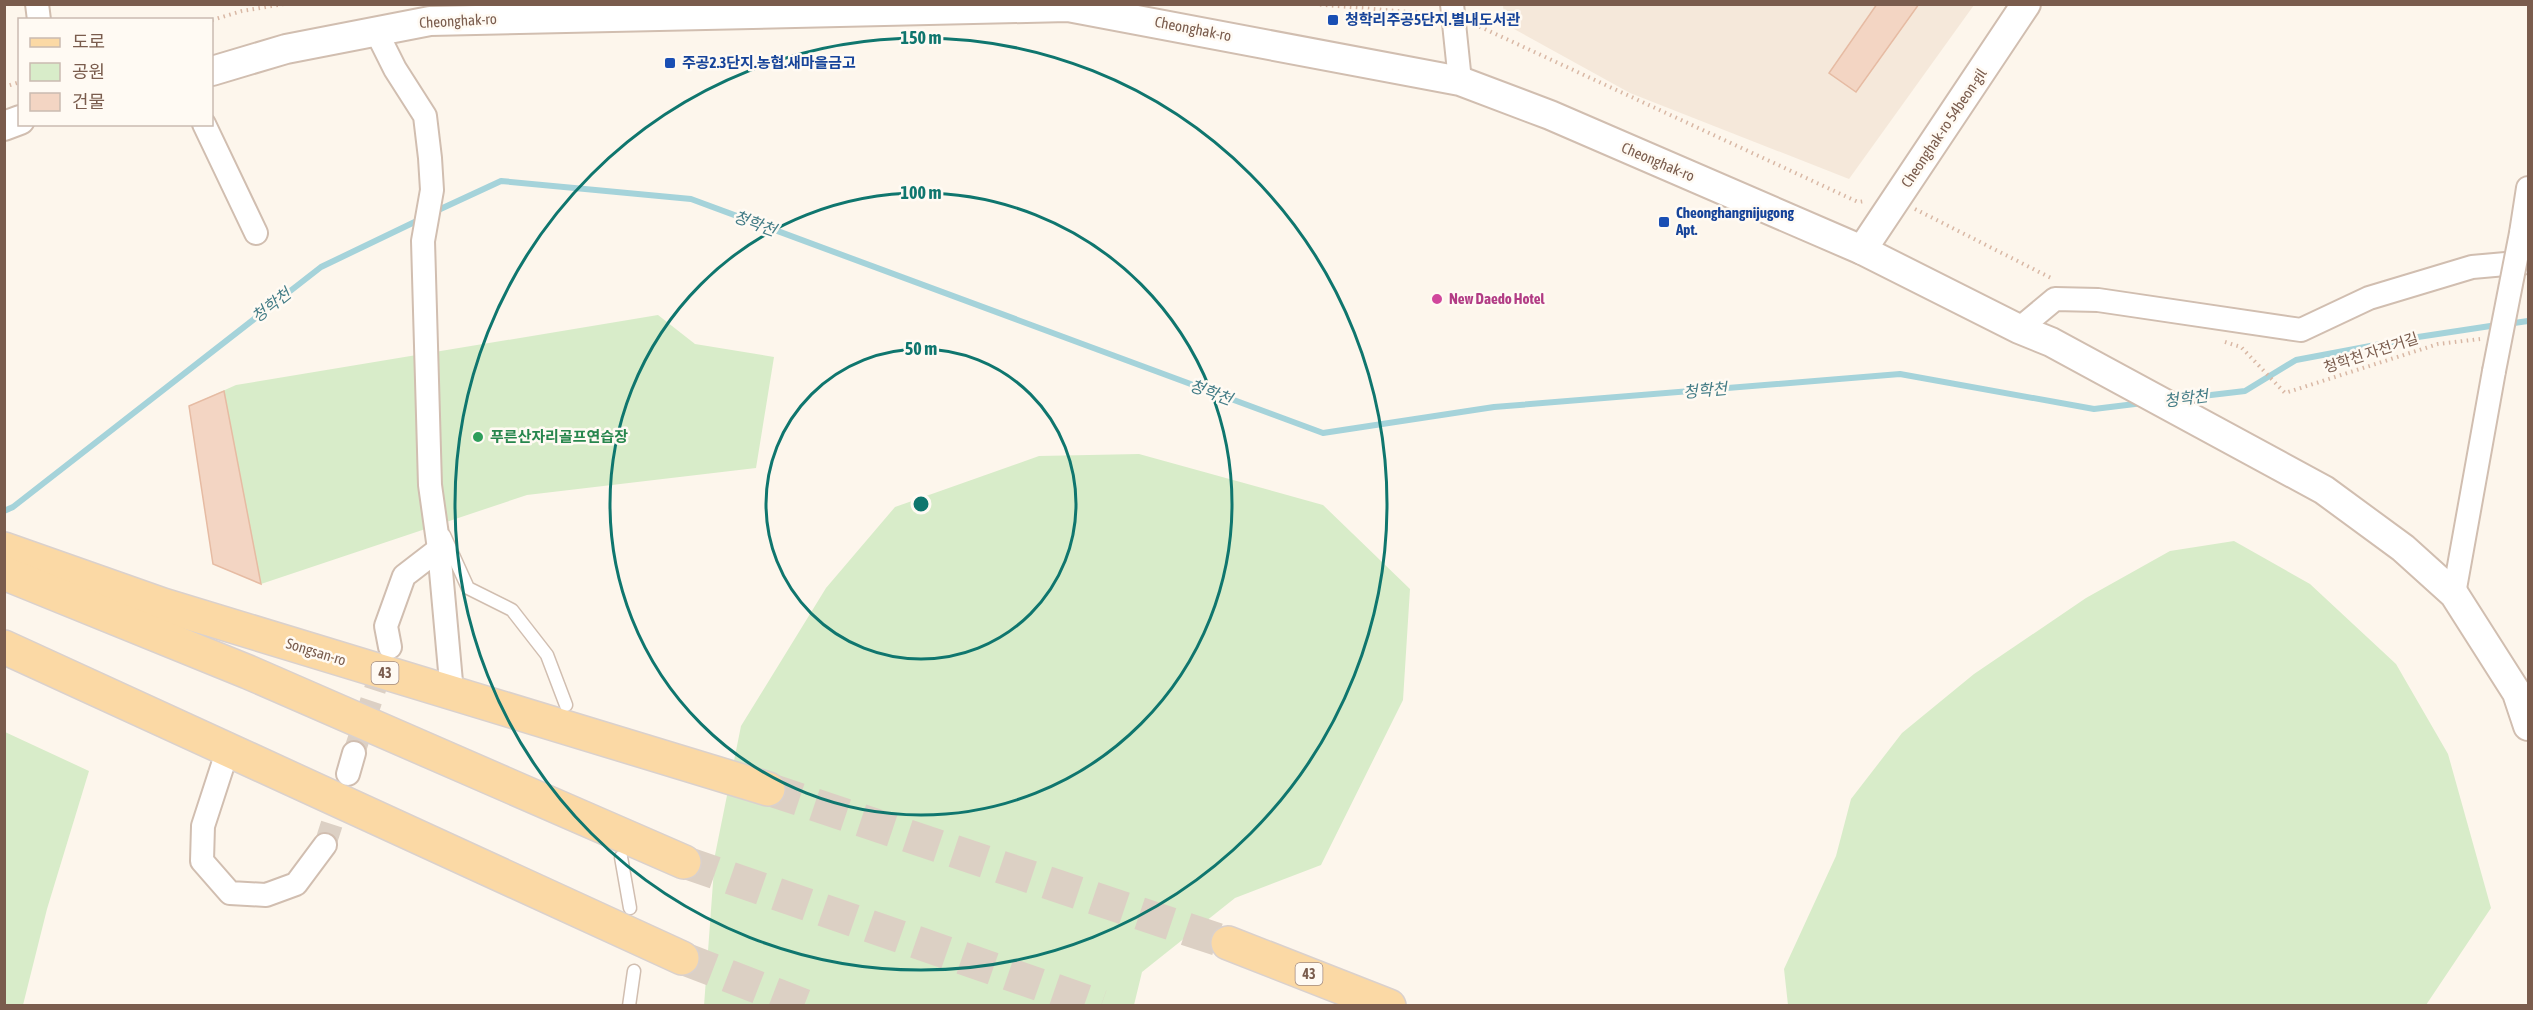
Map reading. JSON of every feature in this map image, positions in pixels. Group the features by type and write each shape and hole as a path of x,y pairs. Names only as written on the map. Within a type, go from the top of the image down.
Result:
{"main road":[{"name":"Songsan-ro","path":"4,549 163,605 768,789"},
{"path":"4,573 248,672 684,862"},
{"path":"4,647 682,958"},
{"name":"43","path":"1228,943 1389,1005"}],"street":[{"name":"Cheonghak-ro 54beon-gil","path":"1862,250 2026,4"},
{"name":"Cheonghak-ro","path":"213,71 286,49 430,21 720,9 1068,7 1460,81 1550,115 1862,250 2019,329 2051,342 2324,490 2403,548 2454,594 2517,693 2529,726"},
{"path":"1453,10 1460,81"},
{"path":"376,31 395,69 425,116 432,190 423,241 430,485 439,549 452,693"},
{"path":"205,126 256,233"},
{"path":"2454,594 2529,188"},
{"path":"2019,329 2055,299 2098,300 2301,330 2369,298 2472,267 2529,262"},
{"path":"390,647 386,626 404,576 439,549"},
{"path":"228,749 203,825 202,861 230,893 266,895 296,884 325,845"}],"lane":[{"path":"434,512 468,588 512,610 546,655 566,705"},
{"path":"621,857 630,908"},
{"path":"629,1005 634,970"}],"path":[{"path":"213,20 242,11 284,4"},
{"path":"1314,4 1453,10 1858,201 1896,200"},
{"name":"청학천 자전거길","path":"2241,347 2285,393 2438,344 2485,339"}],"shaded area":[{"path":"1503,5 1974,5 1849,179 1630,93 1505,24"}],"green space":[{"name":"푸른산자리골프연습장","path":"658,315 695,344 774,357 756,468 527,495 261,584 213,564 189,406 236,385"},
{"path":"1139,454 1323,505 1410,589 1403,700 1321,865 1235,898 1142,972 1134,1005 704,1006 715,855 741,726 826,588 895,507 1039,456"},
{"path":"2234,541 2310,584 2396,664 2448,754 2491,908 2426,1005 1788,1005 1784,969 1836,856 1851,799 1902,733 1974,674 2086,598 2170,551"},
{"path":"5,732 89,771 47,909 23,1005 5,1005"}],"building":[{"path":"1877,4 1919,4 1856,92 1829,73"},
{"path":"224,391 261,584 213,564 189,406"}],"waterway":[{"name":"청학천","path":"434,212 501,181 691,199 1323,433 1494,407 1900,374 2094,409 2143,403"},
{"name":"청학천","path":"4,511 13,507 321,267 423,218"},
{"name":"청학천","path":"2507,324 2528,321"},
{"name":"청학천","path":"2177,399 2245,391 2296,360 2497,325"}],"tunnel":[{"path":"354,753 385,659"},
{"path":"325,845 343,789"},
{"path":"768,789 1228,943"},
{"path":"684,862 1101,1006"},
{"path":"682,958 806,1006"}],"place":[{"name":"청학리주공5단지.별내도서관","path":"1333,20"},
{"name":"주공2.3단지.농협.새마을금고","path":"670,63"},
{"name":"Cheonghangnijugong Apt.","path":"1664,222"},
{"name":"New Daedo Hotel","path":"1437,299"},
{"name":"푸른산자리골프연습장","path":"478,437"}]}
